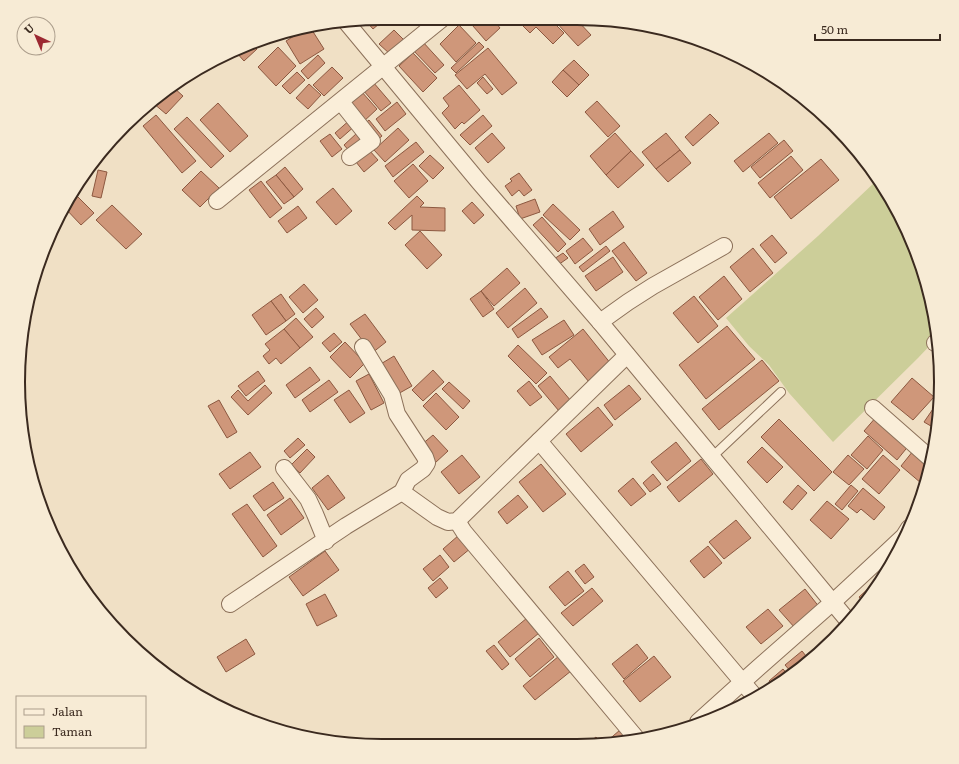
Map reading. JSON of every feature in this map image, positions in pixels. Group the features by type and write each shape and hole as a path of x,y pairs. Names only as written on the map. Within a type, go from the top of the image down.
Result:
{"street":[{"path":"217,201 434,25"},
{"path":"350,27 600,322 845,617"},
{"path":"341,102 372,141 350,157"},
{"path":"600,322 628,302 724,246"},
{"path":"230,604 346,526 402,492 408,480 423,469 427,463 425,457 398,414 392,395 363,347"},
{"path":"402,492 448,522 457,521 627,355"},
{"path":"873,408 926,455"},
{"path":"539,441 752,693"},
{"path":"284,468 308,499 326,540"},
{"path":"457,521 464,532 633,734"},
{"path":"706,715 833,602 894,545"}],"lane":[{"path":"712,456 781,392"}],"green space":[{"path":"874,183 897,224 915,267 927,312 932,344 833,442 789,393 769,365 749,346 726,318 818,236"}],"building":[{"path":"377,25 373,29 370,26"},
{"path":"459,25 476,43 456,62 440,44"},
{"path":"472,25 498,25 500,28 486,41"},
{"path":"522,25 556,25 564,33 553,44 536,27 530,33"},
{"path":"559,25 582,25 591,35 578,46"},
{"path":"394,30 404,40 390,54 379,44"},
{"path":"313,32 324,49 300,64 286,41 294,36"},
{"path":"422,41 444,65 435,73 412,49"},
{"path":"479,42 484,47 456,73 451,68"},
{"path":"278,47 296,66 276,86 258,67"},
{"path":"256,48 257,49 244,61 239,55"},
{"path":"488,48 517,83 502,95 485,74 467,89 455,75"},
{"path":"413,53 437,78 423,92 399,66"},
{"path":"318,55 325,63 308,79 301,71"},
{"path":"574,60 589,75 579,85 563,70"},
{"path":"332,67 343,78 324,96 313,85"},
{"path":"563,70 579,85 567,97 552,82"},
{"path":"297,72 305,80 290,94 282,86"},
{"path":"483,77 493,89 487,94 477,83"},
{"path":"373,82 391,103 381,111 363,90"},
{"path":"309,84 321,95 308,109 296,98"},
{"path":"459,85 480,110 464,124 462,122 455,129 442,113 449,106 443,98"},
{"path":"177,90 183,96 166,114 157,106"},
{"path":"361,91 377,109 362,123 345,104"},
{"path":"597,101 620,126 608,137 585,112"},
{"path":"397,102 406,114 385,131 376,119"},
{"path":"218,103 248,136 230,152 200,120"},
{"path":"710,114 719,123 693,146 685,137"},
{"path":"156,115 196,161 182,173 143,126"},
{"path":"483,115 492,126 470,145 460,135"},
{"path":"187,117 224,156 211,168 174,129"},
{"path":"351,119 356,125 340,139 335,133"},
{"path":"369,120 382,136 376,141 363,125"},
{"path":"398,128 409,140 385,162 374,150"},
{"path":"357,133 364,140 351,153 344,145"},
{"path":"492,133 505,148 488,163 475,148"},
{"path":"615,133 631,151 606,175 590,156"},
{"path":"666,133 680,150 656,169 642,152"},
{"path":"769,133 778,143 743,172 734,161"},
{"path":"330,134 342,149 332,157 320,141"},
{"path":"784,140 793,151 760,178 751,167"},
{"path":"416,142 424,152 393,177 385,166"},
{"path":"369,150 378,160 364,172 356,162"},
{"path":"680,150 691,163 668,182 656,169"},
{"path":"631,151 644,165 618,188 606,175"},
{"path":"430,155 444,168 433,179 419,166"},
{"path":"791,156 803,170 770,198 758,183"},
{"path":"821,159 839,180 791,219 774,197"},
{"path":"413,164 428,181 409,198 394,181"},
{"path":"285,167 303,189 294,197 276,175"},
{"path":"98,170 107,172 101,198 92,196"},
{"path":"201,171 219,188 200,207 182,190"},
{"path":"519,173 532,190 524,196 519,190 512,196 505,186 512,181 510,179"},
{"path":"276,175 294,197 284,204 266,182"},
{"path":"261,181 282,208 270,218 249,190"},
{"path":"333,188 352,211 336,225 316,202"},
{"path":"77,196 94,213 81,225 68,212"},
{"path":"417,196 424,203 420,207 445,208 445,231 412,230 412,215 395,230 388,223"},
{"path":"535,199 540,212 520,219 516,206"},
{"path":"472,202 484,215 474,224 462,211"},
{"path":"553,204 580,230 570,240 543,215"},
{"path":"112,205 142,234 126,249 96,220"},
{"path":"298,206 307,218 287,233 278,221"},
{"path":"613,211 624,227 600,245 589,229"},
{"path":"542,217 566,244 558,252 533,225"},
{"path":"420,231 442,255 427,269 405,245"},
{"path":"772,235 787,253 775,263 760,245"},
{"path":"583,238 593,250 575,264 566,251"},
{"path":"624,242 647,273 636,281 612,251"},
{"path":"606,246 610,251 583,272 579,267"},
{"path":"753,248 773,273 750,292 730,267"},
{"path":"563,253 568,258 558,265 554,259"},
{"path":"613,257 623,272 596,291 585,276"},
{"path":"507,268 520,283 494,306 481,291"},
{"path":"724,276 742,299 718,320 699,297"},
{"path":"304,284 318,300 303,313 289,297"},
{"path":"525,288 537,303 508,328 496,313"},
{"path":"481,291 494,309 483,317 470,299"},
{"path":"281,294 295,314 286,321 271,301"},
{"path":"694,296 718,326 698,343 673,313"},
{"path":"271,301 286,321 266,335 252,315"},
{"path":"316,308 324,317 312,328 304,319"},
{"path":"541,308 548,317 518,338 512,329"},
{"path":"365,314 386,342 372,353 350,324"},
{"path":"296,318 313,337 300,348 284,329"},
{"path":"564,320 574,335 542,355 532,340"},
{"path":"727,326 755,359 706,399 679,365"},
{"path":"284,329 300,348 281,364 276,358 269,364 263,356 270,350 265,344"},
{"path":"583,329 611,364 589,382 570,359 558,368 549,357"},
{"path":"334,333 342,342 330,352 322,343"},
{"path":"345,342 365,363 350,378 330,357"},
{"path":"518,345 547,373 536,384 508,356"},
{"path":"394,356 412,386 396,395 379,365"},
{"path":"762,360 779,381 719,430 702,409"},
{"path":"310,367 320,380 295,398 286,385"},
{"path":"433,370 444,382 423,401 412,390"},
{"path":"258,371 265,381 246,396 238,386"},
{"path":"369,374 384,403 371,410 356,381"},
{"path":"550,376 571,401 559,411 538,386"},
{"path":"912,378 933,396 913,420 891,402"},
{"path":"329,380 338,392 310,412 302,400"},
{"path":"529,381 542,397 530,406 517,391"},
{"path":"449,382 470,401 463,409 442,389"},
{"path":"265,385 272,393 248,415 231,397 238,390 248,401"},
{"path":"629,385 641,399 615,420 604,405"},
{"path":"349,390 365,413 350,423 334,400"},
{"path":"436,393 459,417 446,430 423,406"},
{"path":"219,400 237,432 227,438 208,406"},
{"path":"598,407 613,425 581,452 566,434"},
{"path":"933,409 931,426 924,422"},
{"path":"877,416 910,444 897,460 864,431"},
{"path":"779,419 832,472 814,491 761,437"},
{"path":"433,435 448,451 435,463 420,446"},
{"path":"868,436 883,450 867,469 851,455"},
{"path":"298,438 305,445 290,458 284,451"},
{"path":"676,442 691,461 667,481 651,462"},
{"path":"762,447 783,467 767,483 747,462"},
{"path":"307,449 315,457 300,473 291,465"},
{"path":"913,451 925,461 920,482 901,466"},
{"path":"250,452 261,467 230,489 219,474"},
{"path":"462,455 480,477 459,494 441,472"},
{"path":"848,455 864,469 849,485 833,472"},
{"path":"883,455 900,470 879,494 862,479"},
{"path":"701,459 713,474 679,502 667,487"},
{"path":"541,464 566,494 543,512 519,482"},
{"path":"653,474 661,484 650,492 643,483"},
{"path":"328,475 345,498 328,510 312,488"},
{"path":"633,478 646,494 631,506 618,491"},
{"path":"273,482 284,498 264,511 253,496"},
{"path":"798,485 807,493 792,510 783,502"},
{"path":"851,485 858,491 842,510 835,504"},
{"path":"863,488 885,507 874,520 861,509 857,513 848,506"},
{"path":"518,495 528,507 507,524 498,512"},
{"path":"290,498 304,518 281,535 267,515"},
{"path":"827,501 849,519 831,539 810,520"},
{"path":"247,504 277,546 263,557 232,514"},
{"path":"736,520 751,538 724,559 709,542"},
{"path":"459,535 471,548 454,562 443,549"},
{"path":"708,546 722,563 704,578 690,561"},
{"path":"325,551 339,570 303,596 289,577"},
{"path":"440,555 449,567 433,581 423,569"},
{"path":"584,564 594,577 585,584 575,571"},
{"path":"568,571 584,591 565,606 549,587"},
{"path":"440,578 448,588 436,598 428,588"},
{"path":"592,588 603,601 573,626 561,613"},
{"path":"805,589 820,608 795,628 779,610"},
{"path":"867,590 860,599 859,597"},
{"path":"325,594 337,616 317,626 306,604"},
{"path":"768,609 783,626 761,644 746,627"},
{"path":"527,618 539,633 510,657 498,642"},
{"path":"539,638 554,657 530,677 515,659"},
{"path":"246,639 255,654 226,672 217,657"},
{"path":"637,644 648,658 624,679 612,664"},
{"path":"494,645 509,664 502,670 486,651"},
{"path":"802,651 806,655 789,669 785,665"},
{"path":"559,656 571,671 535,700 523,686"},
{"path":"654,656 671,677 640,702 623,681"},
{"path":"783,669 785,672 770,682 769,681"},
{"path":"620,730 625,736 624,736 612,737"}]}
